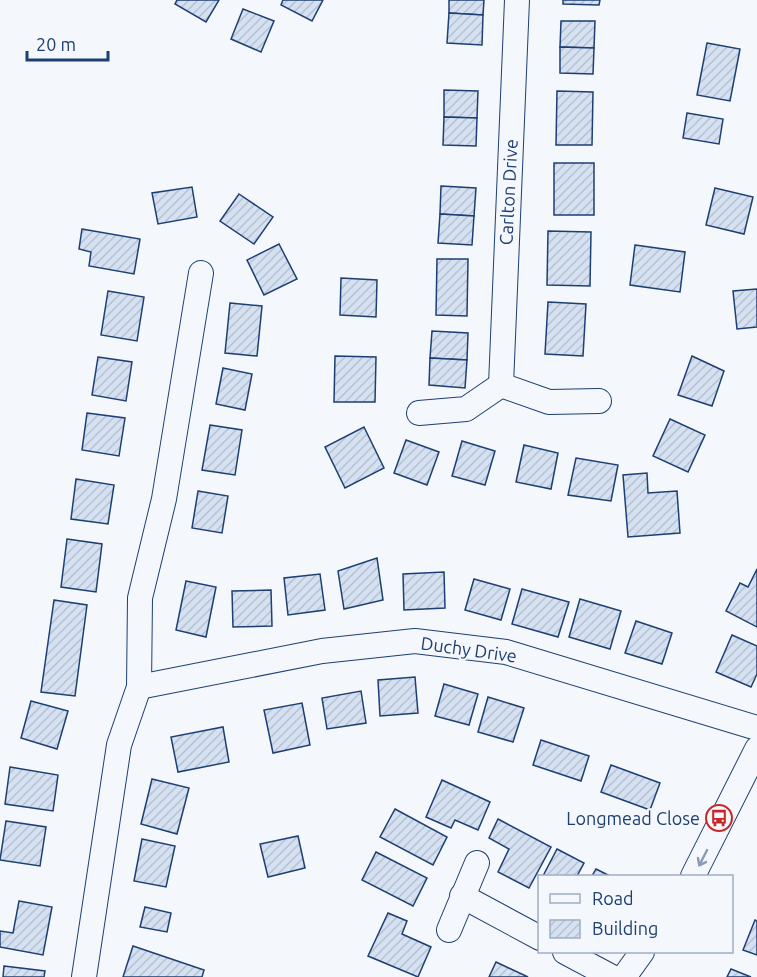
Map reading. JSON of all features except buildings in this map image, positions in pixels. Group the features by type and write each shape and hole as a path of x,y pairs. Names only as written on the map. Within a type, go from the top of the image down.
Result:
{"street":[{"name":"Carlton Drive","path":"501,385 517,0"},
{"path":"84,977 119,745 139,687 140,598 164,499 201,273"},
{"path":"419,413 466,409 501,385 549,402 599,400"},
{"name":"Duchy Drive","path":"139,687 322,651 416,641 506,652 757,728"},
{"path":"694,875 757,749"},
{"path":"449,930 477,863"},
{"path":"462,896 538,937"},
{"path":"569,953 612,977"},
{"path":"624,977 641,953"}],"place":[{"name":"Longmead Close","path":"719,818"}]}
